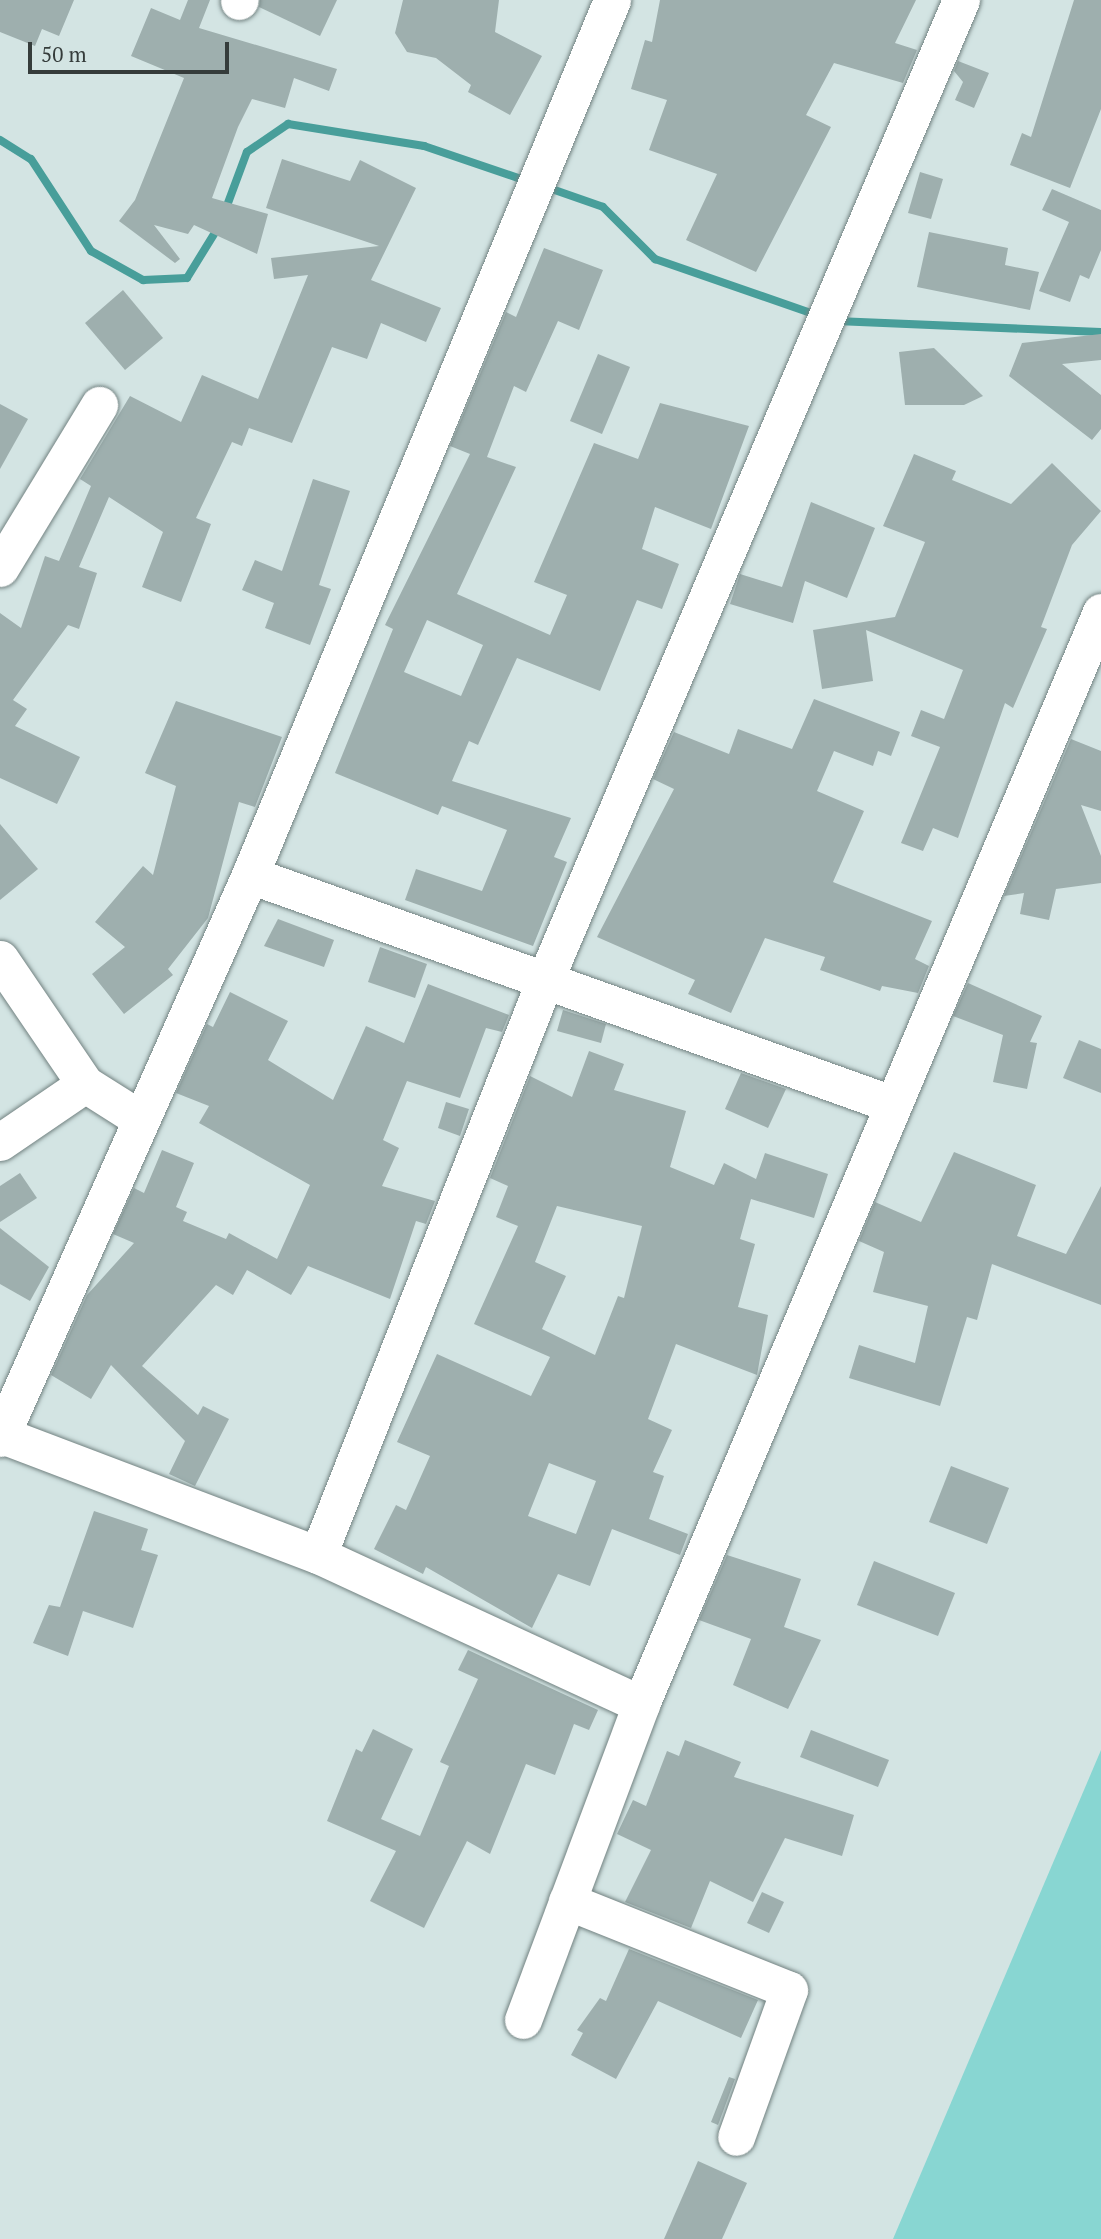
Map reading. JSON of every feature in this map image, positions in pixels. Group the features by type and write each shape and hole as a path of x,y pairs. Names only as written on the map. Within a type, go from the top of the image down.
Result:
{"street":[{"path":"612,0 519,216 250,875 137,1117 1,1437 318,1555 641,1704"},
{"path":"318,1555 545,980 961,0"},
{"path":"0,568 99,405"},
{"path":"523,2020 641,1704 889,1103 1101,612"},
{"path":"250,875 889,1103"},
{"path":"0,960 85,1084 137,1117"},
{"path":"0,1142 85,1084"},
{"path":"567,1901 789,1990 736,2137"}],"shaded area":[{"path":"1101,1750 1101,2239 893,2239"}],"building":[{"path":"0,0 74,0 59,36 42,29 35,46 0,32"},
{"path":"188,0 210,0 199,28 337,69 329,91 294,78 285,108 252,99 238,127 212,198 268,214 257,254 194,225 188,234 154,225 180,259 175,263 119,221 135,200 184,78 131,56 151,8 180,20"},
{"path":"260,0 337,0 320,36 259,7"},
{"path":"403,0 499,0 495,32 542,56 510,115 468,92 471,85 436,58 407,52 395,33"},
{"path":"660,0 916,0 895,43 917,50 903,83 834,63 806,115 831,127 756,272 686,240 717,174 649,150 667,100 631,89 645,40 652,42"},
{"path":"1074,0 1101,0 1101,109 1070,188 1010,165 1022,133 1031,137"},
{"path":"958,61 989,73 974,108 955,100 963,82 954,71"},
{"path":"282,159 350,181 360,160 416,188 371,280 441,308 426,342 381,323 367,359 332,347 292,443 249,428 242,446 232,442 196,518 211,524 181,602 142,587 163,532 109,497 79,567 97,573 79,629 68,625 13,700 27,709 15,726 80,757 57,804 0,778 0,613 21,628 45,556 59,561 91,486 80,479 130,396 181,422 202,375 258,399 308,275 274,279 271,258 379,246 266,208"},
{"path":"920,172 943,179 931,219 908,213"},
{"path":"1052,189 1101,210 1101,250 1089,279 1080,275 1070,302 1039,291 1069,222 1042,210"},
{"path":"929,232 1008,248 1005,265 1039,272 1030,310 917,287"},
{"path":"544,248 603,270 579,330 558,321 526,392 514,386 487,457 516,467 457,594 550,635 567,595 534,582 594,443 638,459 660,403 749,426 711,529 655,507 642,549 679,564 662,609 637,600 600,691 517,658 478,745 469,741 452,781 571,818 554,857 567,862 533,946 405,900 416,869 482,891 507,830 442,806 438,815 335,773 393,629 385,625 470,454 450,446 506,312 516,317","holes":["427,620 483,645 461,696 404,672"]},
{"path":"123,290 163,338 125,370 85,323"},
{"path":"1101,334 1101,360 1062,364 1101,395 1101,429 1092,440 1009,376 1022,343"},
{"path":"934,348 983,396 964,405 905,405 899,352"},
{"path":"598,354 630,367 602,434 570,421"},
{"path":"0,404 28,419 0,469"},
{"path":"914,454 956,471 952,480 1011,504 1052,463 1101,511 1072,545 1041,627 1047,629 1013,708 1005,703 958,838 933,828 923,851 901,843 940,747 911,736 921,710 944,719 963,670 866,630 873,681 822,689 813,630 895,617 925,542 883,526"},
{"path":"313,479 350,491 319,585 331,589 310,645 265,628 274,603 242,590 255,560 282,571"},
{"path":"811,502 875,528 847,598 805,581 793,623 730,604 740,574 782,587"},
{"path":"814,699 900,732 891,756 878,751 873,766 834,751 817,791 864,811 833,882 932,921 915,959 929,966 918,993 882,986 880,991 820,970 825,957 765,938 731,1013 688,994 695,980 597,937 674,789 653,779 674,732 729,754 738,729 792,749"},
{"path":"176,701 282,737 255,807 239,802 208,918 168,969 173,975 124,1014 92,974 125,947 95,922 143,866 153,875 176,786 145,773"},
{"path":"1071,739 1101,751 1101,811 1081,805 1101,856 1101,883 1056,889 1049,920 1020,914 1024,893 1004,896"},
{"path":"0,824 38,869 0,900"},
{"path":"278,919 334,940 324,967 264,946"},
{"path":"380,947 427,964 415,998 368,982"},
{"path":"968,983 1042,1016 1030,1042 1037,1043 1027,1089 993,1082 1003,1035 953,1016"},
{"path":"428,984 509,1015 502,1032 486,1028 460,1098 407,1081 383,1140 399,1148 382,1186 435,1201 426,1224 416,1221 390,1299 308,1266 291,1295 247,1270 233,1295 216,1285 142,1366 198,1415 203,1406 229,1419 195,1486 169,1474 185,1441 111,1365 91,1399 51,1375 87,1295 134,1243 113,1234 134,1188 144,1193 162,1150 194,1163 176,1207 187,1212 183,1221 226,1239 229,1233 277,1259 310,1185 199,1123 209,1106 176,1093 207,1024 213,1027 230,992 288,1021 268,1060 333,1100 366,1026 404,1043"},
{"path":"563,1010 606,1024 601,1043 557,1031"},
{"path":"1079,1040 1101,1049 1101,1093 1063,1078"},
{"path":"589,1051 624,1064 614,1090 686,1111 670,1167 714,1185 724,1163 756,1179 765,1153 828,1174 814,1218 751,1199 740,1239 755,1244 738,1307 768,1315 757,1375 676,1344 648,1419 672,1430 653,1472 664,1476 649,1519 688,1534 680,1555 612,1529 590,1586 558,1574 532,1628 426,1567 423,1574 374,1549 396,1505 406,1510 430,1456 397,1442 437,1354 531,1396 550,1357 474,1324 518,1226 496,1217 508,1186 490,1178 530,1076 572,1097","holes":["557,1206 642,1226 624,1298 618,1296 595,1355 542,1329 566,1276 535,1262","549,1463 596,1481 576,1534 528,1516"]},
{"path":"741,1073 786,1089 768,1128 725,1109"},
{"path":"446,1102 469,1109 460,1136 438,1128"},
{"path":"954,1152 1036,1185 1017,1236 1066,1254 1101,1186 1101,1305 992,1264 977,1320 967,1317 940,1406 849,1378 859,1345 915,1363 928,1306 873,1292 884,1252 859,1241 875,1202 921,1222"},
{"path":"20,1173 37,1198 0,1222 0,1186"},
{"path":"0,1228 49,1267 30,1301 0,1284"},
{"path":"951,1466 1009,1488 987,1544 929,1522"},
{"path":"94,1511 148,1529 141,1550 158,1555 133,1628 83,1611 68,1656 33,1643 49,1605 60,1607"},
{"path":"727,1555 801,1579 784,1627 821,1640 788,1709 733,1685 751,1639 699,1620"},
{"path":"874,1561 955,1593 938,1636 857,1605"},
{"path":"468,1650 598,1710 589,1730 574,1724 555,1775 526,1764 490,1854 467,1841 424,1928 370,1901 396,1851 327,1821 356,1749 362,1752 373,1729 413,1749 381,1819 420,1836 449,1766 440,1762 478,1679 458,1670"},
{"path":"811,1730 889,1760 878,1787 800,1757"},
{"path":"685,1740 741,1762 734,1777 854,1815 842,1856 785,1838 753,1902 710,1881 691,1928 625,1902 651,1850 617,1834 633,1800 646,1806 667,1751 679,1756"},
{"path":"762,1892 784,1902 769,1933 747,1923"},
{"path":"629,1949 758,2000 741,2038 658,2001 616,2079 571,2055 583,2033 577,2030 600,1998 606,2001"},
{"path":"729,2077 735,2079 718,2125 711,2122"},
{"path":"698,2161 747,2183 722,2239 664,2239"}],"waterway":[{"path":"225,211 247,152 288,124 424,146 527,181"},
{"path":"0,140 31,159 91,251 143,280 187,278 219,226"},
{"path":"546,187 603,207 655,259 817,315"},
{"path":"836,321 1101,332"}]}
